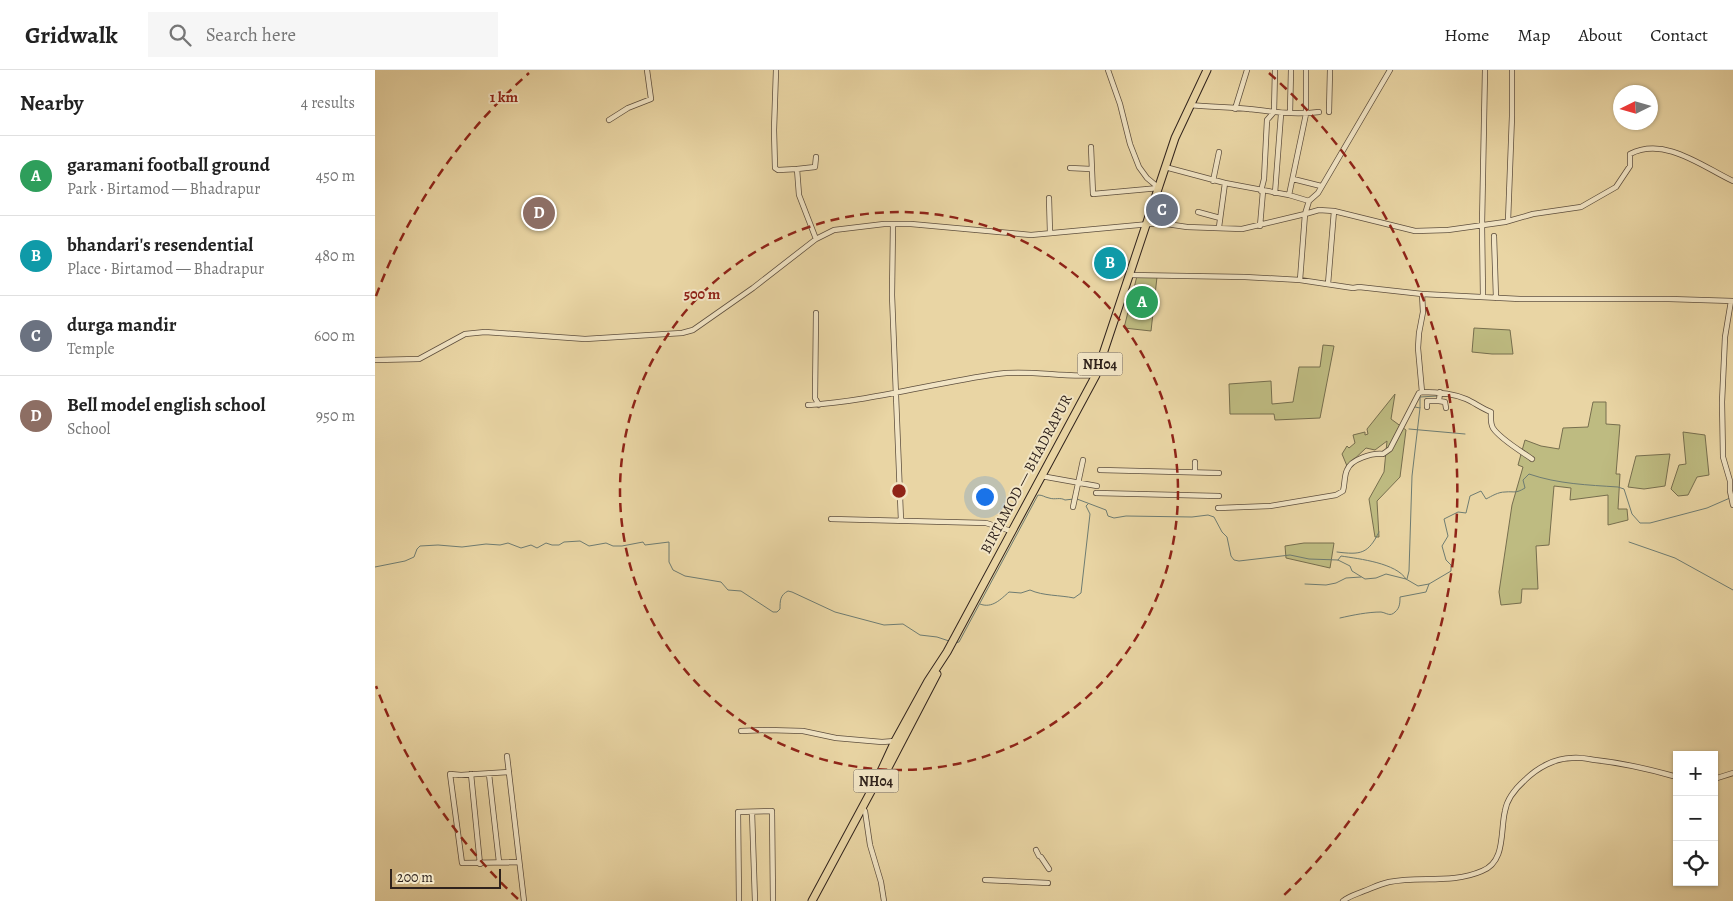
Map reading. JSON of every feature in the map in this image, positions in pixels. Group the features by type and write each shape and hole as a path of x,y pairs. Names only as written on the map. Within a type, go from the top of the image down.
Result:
{"main road":[{"name":"BIRTAMOD — BHADRAPUR","path":"816,901 895,741 928,681 953,642 1095,375 1175,138 1207,70"},
{"name":"BIRTAMOD — BHADRAPUR","path":"812,901 934,680 941,662"}],"street":[{"path":"609,120 628,108 651,99 647,70"},
{"path":"776,70 775,168 778,170 815,167 815,157"},
{"path":"1108,70 1120,104 1130,144 1139,167 1147,178 1159,188"},
{"path":"1235,109 1247,70"},
{"path":"1260,226 1267,120 1274,112 1275,70"},
{"path":"1290,114 1291,70"},
{"path":"1289,196 1306,114 1306,70"},
{"path":"1329,112 1330,70"},
{"path":"1300,280 1305,214 1309,201 1321,186 1390,70"},
{"path":"1483,297 1482,225 1485,70"},
{"path":"1508,221 1512,70"},
{"path":"1190,106 1281,114 1319,112"},
{"path":"1275,193 1281,114"},
{"path":"1091,147 1093,194 1159,188"},
{"path":"375,360 419,359 465,334 485,332 585,338 682,333 693,330 753,288 816,239 845,228 919,224 1031,234 1147,224 1243,229 1319,210 1334,211 1415,231 1448,230 1581,207 1616,187 1630,166 1630,154 1638,150 1647,149 1675,152 1733,181"},
{"path":"1213,181 1219,152"},
{"path":"1165,167 1213,181 1309,201"},
{"path":"1070,168 1091,169"},
{"path":"797,169 799,195 816,239"},
{"path":"1293,179 1321,186"},
{"path":"1219,228 1225,183"},
{"path":"1049,198 1051,233"},
{"path":"1328,284 1334,211"},
{"path":"1198,212 1220,218"},
{"path":"893,224 892,295 901,520"},
{"path":"1494,236 1496,298"},
{"path":"1130,275 1300,280 1353,288 1496,298 1732,301 1725,337 1722,402 1723,457 1730,481 1733,505"},
{"path":"1422,294 1423,312 1418,348 1422,392"},
{"path":"816,313 815,398 819,405"},
{"path":"808,405 897,394 998,374 1095,375"},
{"path":"1218,508 1269,506 1336,496 1343,491 1346,471 1351,465 1372,453 1383,454 1390,448 1419,393 1422,392 1440,392 1466,399 1491,412 1493,428 1532,459"},
{"path":"1439,401 1440,392"},
{"path":"1427,407 1427,401 1439,401 1445,402 1446,408"},
{"path":"1073,507 1083,460"},
{"path":"1195,462 1195,472"},
{"path":"1100,470 1219,473"},
{"path":"1041,476 1097,486"},
{"path":"1096,493 1219,496"},
{"path":"831,519 986,523 1011,531"},
{"path":"741,731 803,732 837,738 882,742 895,741"},
{"path":"507,756 524,901"},
{"path":"1343,901 1372,887 1389,882 1442,880 1468,876 1491,866 1496,860 1499,851 1505,810 1517,787 1539,768 1556,761 1573,758 1613,762 1637,766 1673,776"},
{"path":"509,772 450,774 462,863 519,862"},
{"path":"1718,778 1733,773"},
{"path":"471,774 480,864"},
{"path":"489,774 499,862"},
{"path":"863,809 869,843 885,901"},
{"path":"739,901 737,812 772,811 773,901"},
{"path":"753,812 755,901"},
{"path":"1036,850 1049,869"},
{"path":"985,880 1048,883"}],"shaded area":[{"path":"1137,276 1157,277 1151,331 1124,328"},
{"path":"1474,328 1510,330 1513,354 1472,352"},
{"path":"1323,345 1334,346 1320,418 1275,420 1274,414 1230,414 1229,384 1271,381 1272,404 1293,402 1299,367 1320,367"},
{"path":"1395,394 1391,419 1406,430 1400,477 1377,501 1379,537 1375,537 1369,499 1384,472 1387,441 1375,450 1366,448 1347,466 1342,454 1347,446 1349,448 1355,443 1353,435 1365,432 1365,435 1368,434 1367,429"},
{"path":"1593,402 1606,402 1606,424 1620,425 1616,474 1620,474 1618,509 1627,509 1628,520 1608,525 1608,495 1570,500 1571,488 1554,486 1549,545 1536,546 1538,589 1522,589 1521,603 1501,605 1499,592 1512,505 1523,467 1518,465 1525,440 1541,446 1559,449 1563,428 1588,427"},
{"path":"1683,432 1705,435 1709,475 1697,477 1688,495 1678,496 1671,489 1679,465 1686,464"},
{"path":"1670,454 1665,486 1644,489 1628,487 1636,456"},
{"path":"1304,543 1334,543 1330,568 1286,558 1285,546"}],"waterway":[{"path":"1415,407 1420,408 1420,397 1437,396"},
{"path":"1441,396 1450,396"},
{"path":"1407,579 1409,571 1412,476 1420,408"},
{"path":"1409,429 1465,434"},
{"path":"1077,499 1106,510 1108,516 1114,518 1126,516 1192,517 1208,515 1214,517 1227,537 1231,556 1234,560 1290,555 1309,559 1338,560 1350,566 1352,571 1365,579 1376,578 1386,574 1406,579 1418,586 1429,584 1451,571 1451,565 1446,560 1442,546 1448,536 1444,519 1458,512 1466,513 1470,496 1481,491 1486,499 1495,494 1522,490 1525,488 1523,480 1529,474 1562,482 1624,489 1632,514 1640,523 1650,523 1707,508 1730,498"},
{"path":"955,643 959,642 1038,495 1051,499 1074,499"},
{"path":"980,604 992,604 1009,592 1021,593 1030,590 1074,598 1081,593 1090,514 1086,506 1088,504"},
{"path":"1337,552 1358,553 1363,551 1371,545 1379,532"},
{"path":"375,567 405,561 414,557 420,546 462,547 508,543 521,548 531,545 537,548 546,543 559,545 564,542 580,541 589,546 606,543 613,546 622,546 643,542 645,545 669,542 669,562 673,570 685,576 721,582 728,590 741,591 773,612 777,612 780,609 782,596 788,591 835,612 884,625 903,624 920,635 949,641"},
{"path":"1629,542 1675,558 1733,590"},
{"path":"1338,560 1341,556 1386,565 1406,579"},
{"path":"1305,584 1326,585 1346,578 1361,577"},
{"path":"1340,618 1376,612 1392,614 1398,609 1400,597 1426,592 1429,584"}],"place":[{"name":"durga mandir","path":"1162,210"},
{"name":"Bell model english school","path":"539,213"},
{"name":"bhandari's resendential","path":"1110,263"},
{"name":"garamani football ground","path":"1142,302"}]}
